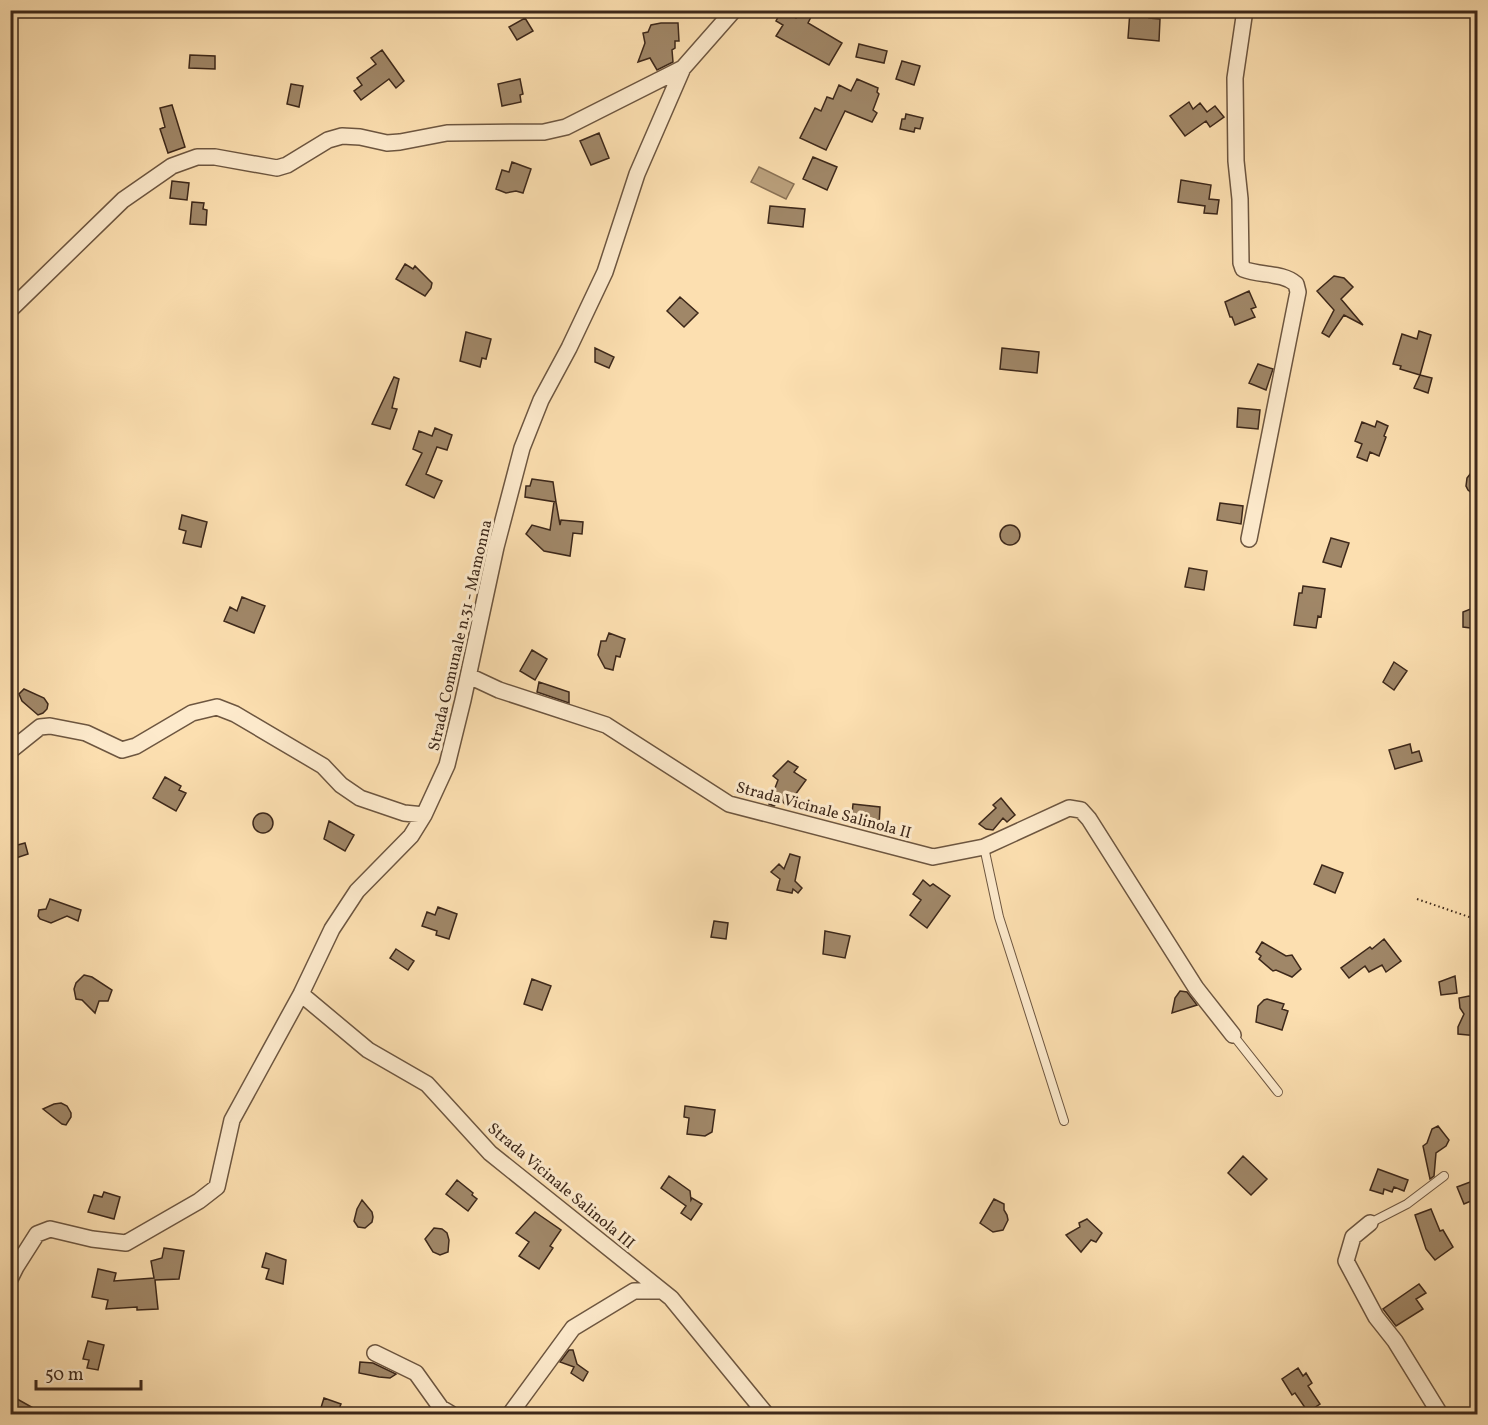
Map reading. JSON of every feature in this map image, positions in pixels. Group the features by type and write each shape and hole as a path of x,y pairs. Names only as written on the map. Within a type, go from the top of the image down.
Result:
{"street":[{"name":"Strada Comunale n.31 - Mamonna","path":"10,1279 15,1259 37,1234 50,1229 92,1239 126,1243 199,1202 217,1186 232,1120 301,994 332,930 357,891 411,836 424,815 447,765 469,676 496,547 522,448 542,400 605,272 637,174 683,68 734,10"},
{"path":"1245,10 1235,78 1241,263 1243,269 1252,273 1289,278 1296,284 1298,292 1250,538"},
{"path":"10,310 123,200 172,166 197,157 231,159 277,168 287,165 328,140 342,136 387,143 447,133 544,132 566,127 683,68"},
{"name":"Strada Vicinale Salinola II","path":"469,676 500,690 606,725 729,804 933,857 984,847 1069,807 1081,810 1089,819 1196,988 1233,1035"},
{"path":"10,751 40,727 50,726 86,733 122,750 136,746 192,712 217,707 235,714 322,766 341,785 360,798 404,813 424,815"},
{"name":"Strada Vicinale Salinola III","path":"301,994 368,1050 428,1084 490,1153 671,1298 766,1414"},
{"path":"1370,1223 1353,1237 1346,1261 1376,1317 1395,1341 1440,1414"},
{"path":"510,1414 573,1328 634,1291 662,1291"},
{"path":"375,1353 416,1373 441,1408 451,1414"}],"lane":[{"path":"984,847 999,917 1064,1121"},
{"name":"Strada Vicinale Salinola II","path":"1233,1035 1278,1092"},
{"path":"1370,1223 1407,1204 1444,1176"}],"path":[{"path":"1417,899 1478,920"}],"shaded area":[{"path":"759,167 794,184 786,199 751,182"}],"building":[{"path":"782,10 796,18 801,11 811,17 808,23 842,43 829,65 776,36 783,25 776,21"},
{"path":"1130,11 1150,12 1149,18 1160,19 1159,41 1128,38"},
{"path":"525,18 533,31 517,40 509,27"},
{"path":"678,23 679,41 675,41 675,48 672,50 673,62 657,70 650,58 638,62 645,43 643,33 648,32 651,25"},
{"path":"859,44 887,51 884,63 856,57"},
{"path":"382,50 404,81 396,88 389,79 361,100 354,91 362,85 357,78 376,64 371,58"},
{"path":"190,55 215,56 215,69 189,68"},
{"path":"902,61 920,66 914,85 896,79"},
{"path":"520,79 523,94 520,95 521,102 502,106 498,84"},
{"path":"857,79 878,88 879,94 873,110 877,113 872,122 845,111 826,150 800,138 815,108 821,111 827,97 833,99 839,85 851,91"},
{"path":"291,84 303,86 299,107 287,104"},
{"path":"1189,102 1193,109 1200,103 1207,112 1215,106 1224,117 1210,127 1206,121 1185,136 1170,116"},
{"path":"172,105 185,147 168,153 160,129 165,127 160,108"},
{"path":"906,114 923,118 920,129 915,128 914,132 900,129 902,119 905,119"},
{"path":"599,133 609,158 591,165 580,141"},
{"path":"813,157 837,167 827,190 803,179"},
{"path":"512,162 531,169 523,193 516,191 506,193 496,189 502,170 509,172"},
{"path":"1181,180 1211,185 1209,199 1219,200 1217,214 1204,213 1205,206 1178,202"},
{"path":"172,181 189,183 187,200 170,198"},
{"path":"192,202 204,203 203,209 207,210 206,225 190,224"},
{"path":"770,206 805,209 803,227 768,223"},
{"path":"405,264 413,269 415,266 432,283 425,296 396,279"},
{"path":"1334,276 1344,278 1353,287 1341,299 1363,325 1344,315 1329,337 1322,333 1334,310 1317,291"},
{"path":"1249,291 1256,307 1251,309 1255,317 1235,325 1225,302"},
{"path":"680,297 698,313 684,327 667,311"},
{"path":"1419,331 1431,335 1420,375 1400,369 1401,366 1393,364 1402,334 1417,339"},
{"path":"466,332 491,339 486,359 482,358 480,367 460,361"},
{"path":"595,348 614,357 609,368 595,362"},
{"path":"1002,348 1039,352 1037,373 1000,369"},
{"path":"1258,364 1273,369 1266,390 1249,383"},
{"path":"1420,375 1432,378 1428,393 1414,388"},
{"path":"394,377 399,379 392,408 397,409 390,429 372,424"},
{"path":"1238,408 1260,410 1258,429 1237,427"},
{"path":"1377,421 1388,426 1384,436 1386,437 1379,456 1370,452 1367,461 1357,457 1362,444 1355,441 1362,422 1375,427"},
{"path":"435,428 452,435 447,450 437,447 426,474 442,481 434,498 406,485 422,453 413,449 419,431 432,436"},
{"path":"1478,464 1478,498 1466,486 1467,478"},
{"path":"532,479 553,482 556,502 525,497 526,486 530,486"},
{"path":"554,502 556,502 560,525 561,520 583,522 582,534 573,533 570,556 544,551 526,534 532,525 550,530"},
{"path":"1220,503 1243,506 1241,524 1217,520"},
{"path":"182,515 207,522 201,547 183,543 186,531 179,529"},
{"path":"1010,525 1017,528 1020,535 1017,542 1010,545 1003,542 1000,535 1003,528"},
{"path":"1331,538 1349,543 1341,567 1323,562"},
{"path":"1189,568 1207,571 1204,590 1185,587"},
{"path":"1303,586 1325,589 1321,617 1318,616 1316,628 1294,625 1299,593 1302,593"},
{"path":"242,597 265,606 254,633 224,621 230,607 237,611"},
{"path":"1478,606 1478,629 1463,627 1463,612"},
{"path":"609,633 625,639 620,657 616,656 613,670 605,668 598,655 601,641 606,641"},
{"path":"532,650 547,659 535,680 520,671"},
{"path":"1394,662 1407,671 1394,690 1383,682"},
{"path":"539,682 569,692 569,703 537,692"},
{"path":"24,689 44,698 48,704 43,713 38,715 22,701 19,694"},
{"path":"1410,744 1412,753 1419,751 1422,761 1395,769 1389,750"},
{"path":"788,761 798,767 794,772 806,780 787,806 780,799 774,806 769,804 778,780 773,776"},
{"path":"165,777 181,786 179,790 186,793 176,811 153,798"},
{"path":"1001,798 1015,815 1007,822 1003,818 993,830 986,829 979,824 996,808 993,805"},
{"path":"853,804 880,807 879,826 851,824"},
{"path":"263,813 270,816 273,823 270,830 263,833 256,830 253,823 256,816"},
{"path":"329,821 354,835 345,851 324,839"},
{"path":"25,843 28,854 10,860 10,847"},
{"path":"790,854 800,857 795,881 802,888 798,893 793,889 792,893 777,890 780,879 771,872 779,864 784,869"},
{"path":"1322,865 1343,873 1335,893 1314,884"},
{"path":"923,880 950,896 927,928 910,915 921,900 913,894"},
{"path":"50,899 81,910 78,921 67,916 51,923 40,919 39,910 46,909"},
{"path":"438,907 457,914 449,939 436,935 437,931 422,926 427,912 435,915"},
{"path":"714,921 728,923 726,939 711,937"},
{"path":"825,931 850,936 845,958 823,954"},
{"path":"1384,939 1401,961 1386,972 1382,965 1369,972 1365,966 1349,978 1341,968"},
{"path":"1262,942 1286,956 1292,955 1301,969 1292,977 1276,970 1273,971 1259,959 1261,956 1256,952"},
{"path":"396,949 414,961 408,970 390,958"},
{"path":"84,975 92,977 112,990 108,1001 99,1001 95,1013 82,1000 76,999 74,989 76,983"},
{"path":"1455,976 1457,993 1441,995 1439,982"},
{"path":"532,979 551,986 542,1010 524,1004"},
{"path":"1180,991 1187,992 1197,1005 1172,1013 1175,998"},
{"path":"1469,996 1478,998 1478,1036 1458,1034 1458,1027 1464,1014 1460,1008 1459,998"},
{"path":"1267,999 1284,1004 1282,1009 1288,1011 1282,1030 1256,1022 1258,1006"},
{"path":"61,1103 67,1106 71,1113 66,1125 43,1109"},
{"path":"685,1106 715,1110 712,1132 705,1136 687,1134 689,1118 684,1117"},
{"path":"1438,1126 1449,1140 1446,1146 1436,1153 1434,1176 1430,1179 1423,1146 1427,1143 1432,1129"},
{"path":"1243,1156 1267,1179 1251,1195 1228,1173"},
{"path":"1378,1169 1408,1180 1404,1191 1394,1187 1392,1192 1384,1189 1383,1194 1370,1190"},
{"path":"669,1176 690,1191 691,1200 692,1198 702,1204 691,1220 681,1213 686,1206 661,1188"},
{"path":"1478,1179 1478,1198 1464,1204 1457,1187"},
{"path":"457,1180 477,1199 468,1211 446,1194"},
{"path":"104,1192 120,1197 114,1219 88,1212 94,1195 102,1197"},
{"path":"994,1199 1004,1204 1008,1220 1003,1230 993,1232 980,1223"},
{"path":"362,1200 372,1212 373,1217 372,1222 365,1228 358,1227 354,1221"},
{"path":"1431,1209 1440,1231 1443,1230 1453,1247 1435,1260 1426,1249 1415,1215"},
{"path":"535,1212 561,1230 550,1246 553,1248 539,1269 519,1256 529,1242 516,1233"},
{"path":"1087,1219 1102,1233 1096,1242 1091,1240 1081,1252 1066,1235 1080,1227 1079,1223"},
{"path":"434,1228 442,1229 447,1233 448,1252 440,1255 433,1252 425,1239"},
{"path":"164,1248 184,1251 179,1279 155,1280 158,1309 137,1310 137,1307 106,1309 108,1300 92,1297 98,1269 116,1273 114,1281 154,1278 151,1261 162,1258"},
{"path":"266,1253 286,1260 283,1284 266,1279 269,1269 262,1267"},
{"path":"1419,1284 1426,1293 1416,1299 1423,1309 1396,1326 1383,1309"},
{"path":"88,1341 104,1345 98,1370 87,1368 89,1360 83,1359"},
{"path":"569,1350 573,1350 577,1364 588,1372 583,1381 571,1373 574,1367 560,1362"},
{"path":"360,1362 373,1363 396,1374 390,1378 359,1373"},
{"path":"1298,1368 1303,1376 1306,1373 1312,1383 1308,1386 1320,1404 1308,1412 1295,1393 1292,1395 1282,1379"},
{"path":"10,1395 44,1414 10,1414"},
{"path":"324,1398 341,1404 337,1414 319,1414"}]}
